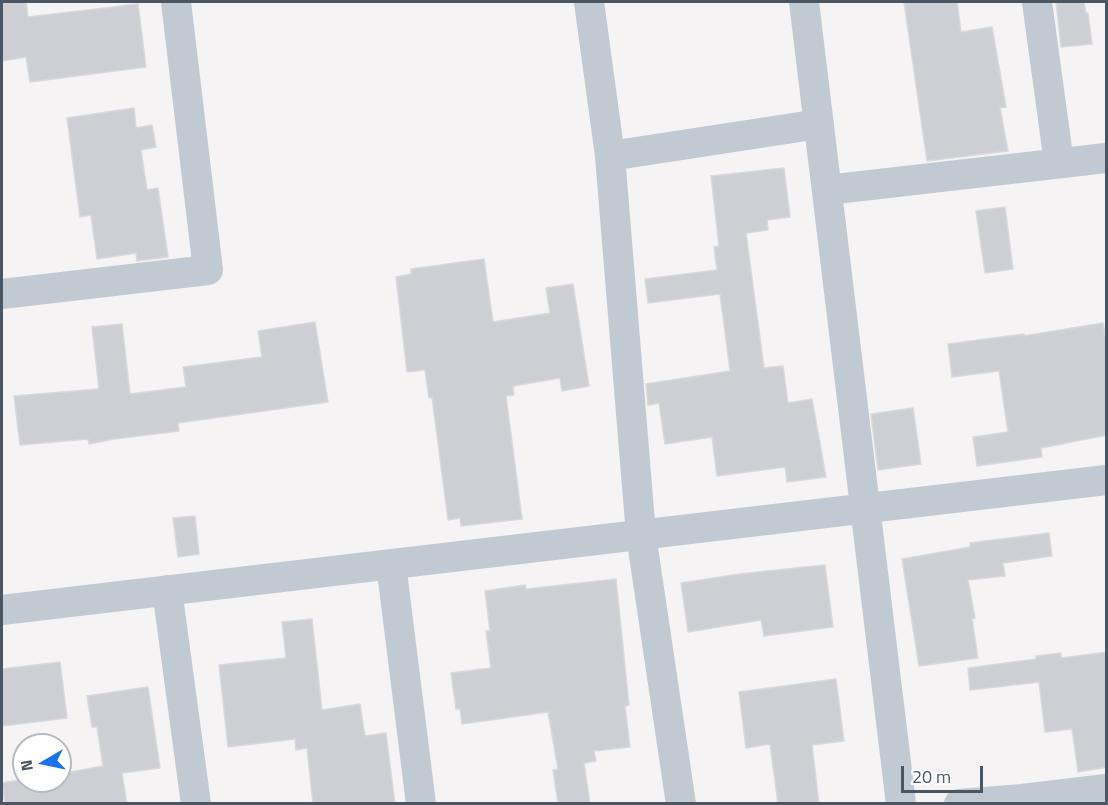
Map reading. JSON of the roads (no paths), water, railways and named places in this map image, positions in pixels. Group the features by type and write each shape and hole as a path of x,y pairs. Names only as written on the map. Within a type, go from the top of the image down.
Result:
{"street":[{"path":"2,294 208,270 176,2"},
{"path":"590,2 610,156 641,535 681,804"},
{"path":"804,2 902,804"},
{"path":"1037,2 1059,163"},
{"path":"610,156 819,124"},
{"path":"827,190 1107,158"},
{"path":"2,610 1107,480"},
{"path":"391,564 421,804"},
{"path":"167,590 196,804"},
{"path":"959,804 1107,789"}]}
